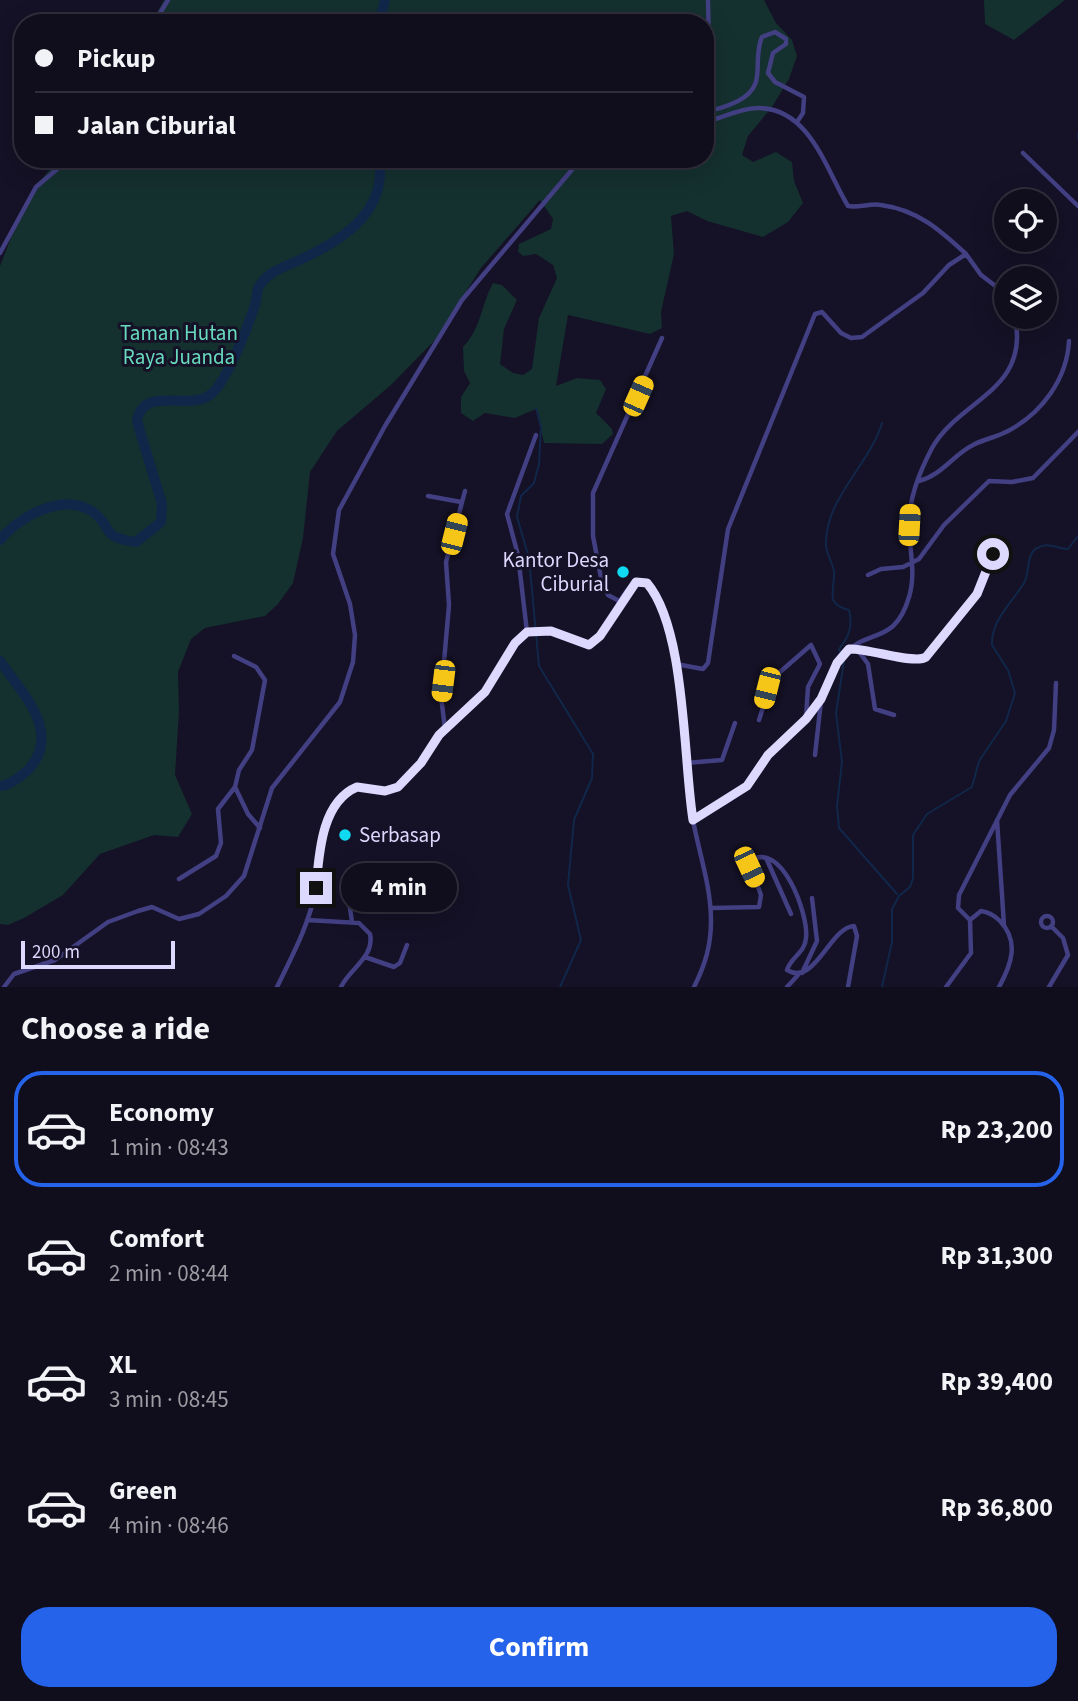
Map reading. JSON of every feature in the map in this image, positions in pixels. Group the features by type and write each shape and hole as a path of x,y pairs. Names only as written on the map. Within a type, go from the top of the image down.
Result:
{"street":[{"path":"714,109 733,104 750,94 757,80 759,44 762,37 775,32 786,39 786,44 773,53 768,73 775,82 804,97 803,113 797,122"},
{"path":"714,120 755,108 797,122 811,139 848,206 881,205 911,212 936,227 966,254 981,275 994,284"},
{"path":"1023,153 1078,206"},
{"path":"0,253 36,187 58,168"},
{"path":"4,987 19,971 61,957 108,922 152,907 179,919 204,912 226,896 244,876 277,780 340,702 353,662 354,627 333,554 339,510 384,426 462,300 573,168"},
{"path":"676,664 703,669 708,663 728,529 815,314 820,311 825,314 845,336 862,337 923,293 949,265 966,254"},
{"path":"693,820 747,786 768,755 806,719 821,699 837,663 849,649 881,636 899,620 911,589 910,509 918,481 940,435 987,395 1013,360 1018,347 1016,329"},
{"path":"621,602 607,594 601,578 593,536 593,493 662,338"},
{"path":"918,481 944,469 971,446 1007,431 1034,411 1063,376 1069,341"},
{"path":"868,575 912,563 989,481 1012,482 1033,478 1078,432"},
{"path":"527,632 518,555 507,514 536,435"},
{"path":"446,730 441,696 449,605 446,562 465,491"},
{"path":"428,496 461,502"},
{"path":"849,649 923,660 977,594 993,554"},
{"path":"276,987 307,920 316,888 321,848 336,803 357,787 385,791 398,787 421,763 439,735 485,692 515,643 527,632 551,631 589,645 600,636 636,582 647,583 662,609 676,664 693,820 711,908 710,944 706,962 694,987"},
{"path":"760,719 772,678 811,645 820,664 808,687 806,719"},
{"path":"857,649 868,664 876,709 894,715"},
{"path":"179,879 216,856 220,844 218,809 234,787 239,770 252,750 266,687 263,675 256,667 234,656"},
{"path":"970,920 958,908 959,895 1014,789 1049,748 1054,730 1056,683"},
{"path":"815,755 821,699"},
{"path":"686,763 722,761 735,723"},
{"path":"234,787 248,814 260,828"},
{"path":"997,820 1004,926 1011,940 1012,957 999,987"},
{"path":"711,908 759,907 761,895 749,862 755,858 778,864 786,874 804,913 805,945 787,968 790,973 800,974"},
{"path":"766,859 791,914"},
{"path":"800,974 817,941 812,898"},
{"path":"349,901 352,922"},
{"path":"946,987 971,953 970,920 976,913 986,911 1004,926"},
{"path":"307,920 363,924 370,934 371,942 365,957 341,987"},
{"path":"786,987 819,961 841,931 854,926 857,936 848,987"},
{"path":"1049,987 1068,955 1063,938 1051,926"},
{"path":"365,957 394,967 400,963 407,945"}],"green space":[{"name":"Taman Hutan Raya Juanda","path":"164,0 764,0 776,23 792,40 797,56 789,79 772,107 748,136 742,155 753,162 776,152 792,162 794,181 803,203 788,222 763,237 707,221 687,211 671,216 674,254 661,312 662,328 650,334 568,315 556,386 577,378 600,380 606,389 596,413 612,429 613,434 602,444 544,443 536,409 515,418 485,413 473,421 461,413 461,397 470,383 464,371 463,347 474,332 493,283 502,285 517,300 504,329 500,364 513,373 523,375 532,369 539,318 557,278 553,265 536,254 523,256 518,252 519,244 551,229 553,219 540,200 481,268 436,339 391,385 337,431 310,472 303,538 293,583 278,604 265,616 205,628 191,639 178,672 179,712 175,775 192,814 178,837 154,835 100,854 63,895 24,918 8,925 0,924 0,266 31,195 52,168 714,168 714,14 156,14"},
{"path":"984,0 1065,0 1014,40 985,24"}],"waterway":[{"path":"381,14 385,0"},
{"path":"1078,133 1078,138"},
{"path":"0,540 30,515 56,506 81,506 100,518 111,534 136,542 161,522 162,504 137,421 141,410 157,401 201,399 216,389 242,340 260,285 280,268 328,246 356,224 368,211 376,196 379,168"},
{"path":"536,408 541,427 539,464 534,483 521,496 517,517 529,558 539,666 593,754 592,778 574,820 568,885 581,940 560,987"},
{"path":"882,423 868,454 832,512 826,545 834,572 832,596 836,604 849,610 851,621 848,636 839,649 844,661 836,713 842,762 837,806 839,828 897,894"},
{"path":"882,987 892,942 892,909 899,896 910,887 913,878 913,835 927,814 972,787 979,761 1006,721 1015,693 1008,670 992,645 995,628 1024,583 1034,551 1045,545 1068,549 1078,536"},
{"path":"0,661 28,700 40,728 41,742 38,756 28,770 0,786"}],"place":[{"name":"Kantor Desa Ciburial","path":"623,572"},
{"name":"Serbasap","path":"345,835"}],"route":[{"path":"316,888 318,863 328,821 341,796 361,786 385,791 398,787 421,763 439,735 485,692 515,643 527,632 551,631 589,645 600,636 637,580 647,583 662,609 676,664 693,820 747,786 768,755 803,723 821,699 837,663 849,649 875,650 914,661 923,660 977,594 993,554"}]}
